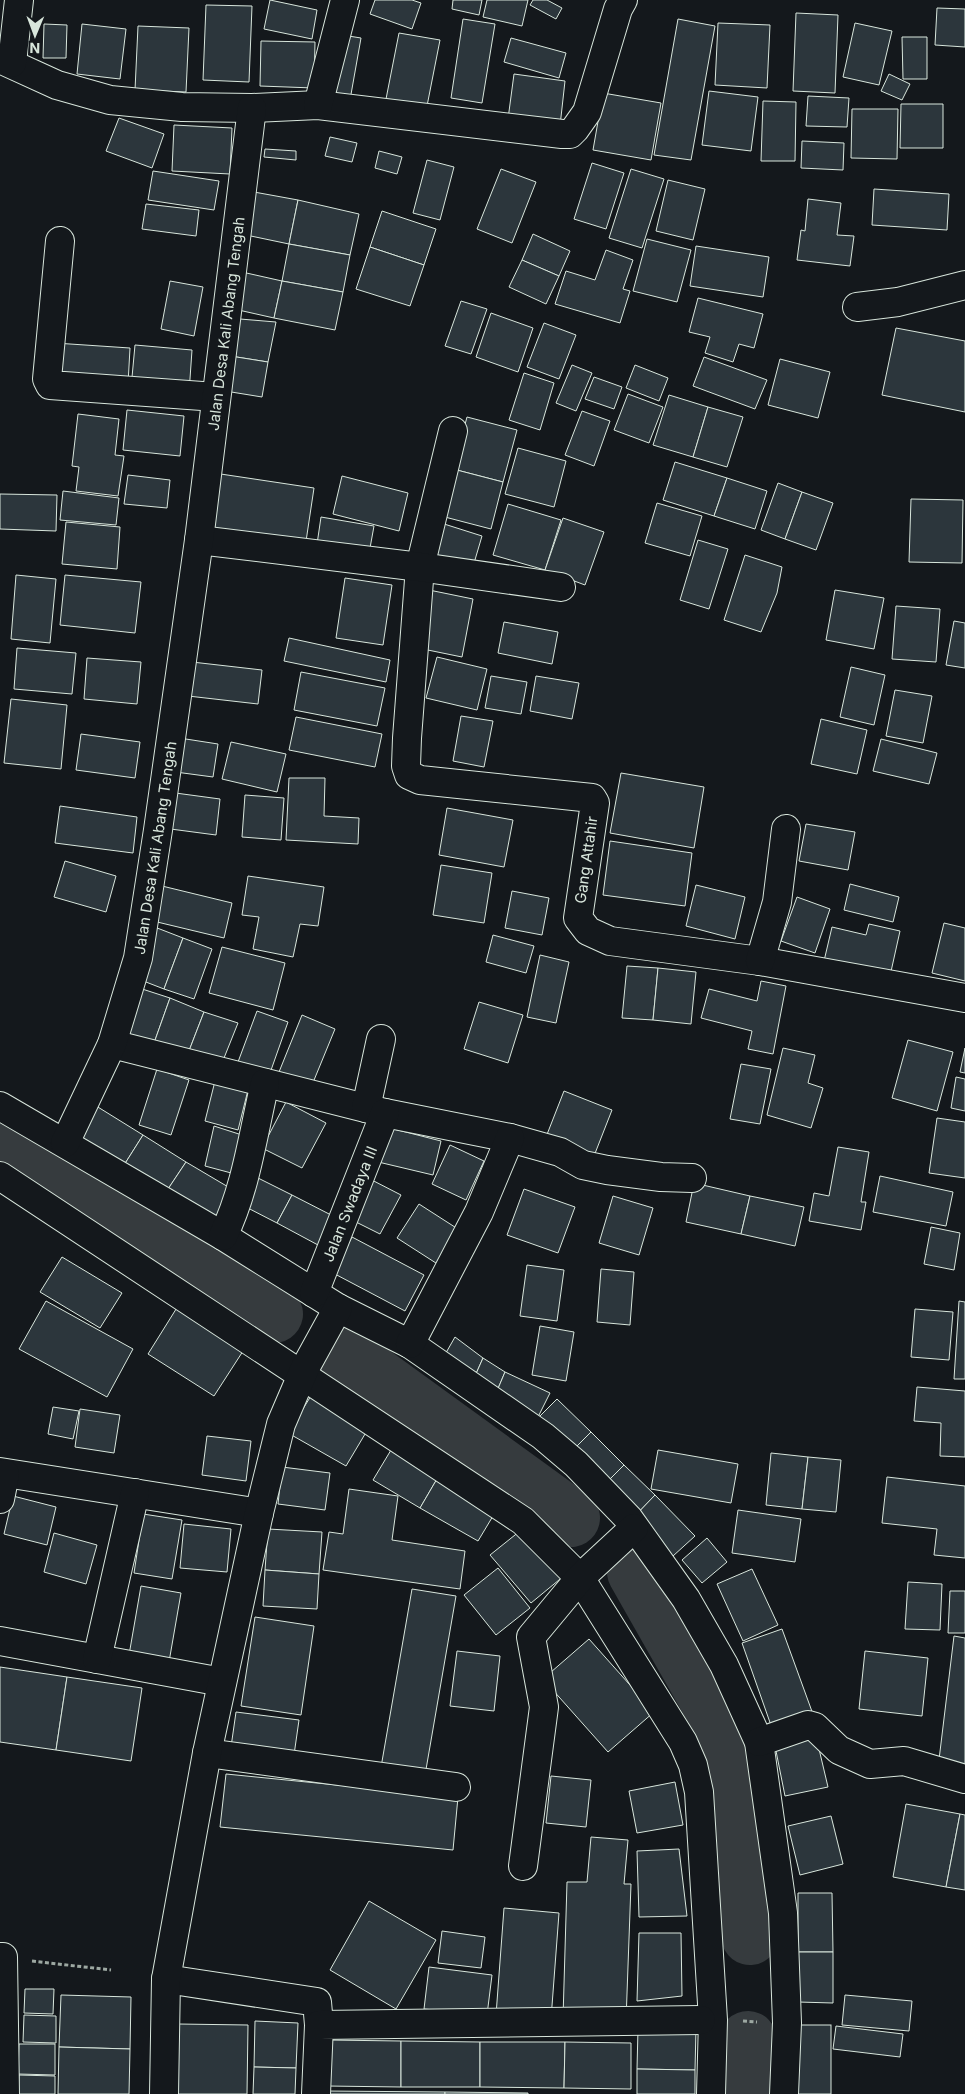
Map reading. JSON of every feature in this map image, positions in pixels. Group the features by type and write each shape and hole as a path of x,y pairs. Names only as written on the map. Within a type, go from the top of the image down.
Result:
{"street":[{"path":"18,0 6,61 56,85 110,100 182,107 252,108 318,105 562,134 570,134 587,112 618,9 623,0"},
{"path":"318,105 344,0"},
{"name":"Jalan Desa Kali Abang Tengah","path":"57,1138 112,1044 138,958 199,540 252,108"},
{"path":"60,241 47,378 50,385 216,397"},
{"path":"857,308 898,302 965,285"},
{"path":"420,567 453,431"},
{"path":"199,540 420,567 560,587"},
{"name":"Gang Attahir","path":"420,567 407,738 406,766 409,775 420,780 592,798 595,803 578,918 588,931 610,941 760,961 965,998"},
{"path":"760,961 777,902 786,829"},
{"name":"Jalan Swadaya III","path":"314,1293 375,1110 380,1039"},
{"path":"112,1044 375,1110 510,1138 560,1152 583,1165 661,1177 692,1178"},
{"path":"223,1236 232,1217 241,1187 265,1082"},
{"path":"7,1110 223,1236 338,1308 410,1344 543,1436 576,1464 628,1519 629,1531 686,1599 724,1664 759,1742 783,1913 787,2023 784,2094"},
{"path":"410,1344 479,1212 510,1138"},
{"path":"0,1176 303,1372 523,1521 587,1572 683,1742 693,1766 698,1792 713,2020 711,2094"},
{"path":"164,2094 166,1979 207,1753 258,1513 278,1433 303,1372 338,1308"},
{"path":"2,1481 135,1493 258,1513"},
{"path":"97,1659 135,1493"},
{"path":"523,1866 544,1707 531,1637 587,1572 629,1531"},
{"path":"0,1641 222,1682"},
{"path":"759,1742 808,1725 815,1727 839,1750 870,1764 904,1761 965,1779"},
{"path":"670,1752 688,1831 701,2020 699,2094"},
{"path":"207,1753 456,1787"},
{"path":"2,1957 4,2094"},
{"path":"166,1979 317,2002 319,2025 316,2094"},
{"path":"319,2025 701,2020"}],"path":[{"path":"2,1957 111,1970"},
{"path":"733,2021 763,2023"}],"building":[{"path":"270,0 317,10 312,39 264,29"},
{"path":"375,0 412,0 421,3 412,29 370,14"},
{"path":"453,0 482,0 479,15 452,9"},
{"path":"487,0 528,0 522,26 483,17"},
{"path":"533,0 547,0 562,8 556,19 530,5"},
{"path":"206,5 252,6 249,82 203,80"},
{"path":"937,8 965,9 965,47 935,45"},
{"path":"796,13 838,15 835,93 793,91"},
{"path":"463,19 495,24 482,103 451,98"},
{"path":"678,19 715,26 691,160 654,155"},
{"path":"718,23 770,25 767,88 715,85"},
{"path":"855,23 892,31 879,85 843,77"},
{"path":"44,24 67,25 66,58 43,58"},
{"path":"82,24 126,29 120,79 77,74"},
{"path":"138,26 189,28 186,92 135,90"},
{"path":"399,33 440,40 427,106 386,99"},
{"path":"336,34 361,38 350,100 326,96"},
{"path":"902,37 927,37 927,79 903,79"},
{"path":"511,38 566,53 559,78 504,62"},
{"path":"261,41 315,42 314,88 260,86"},
{"path":"514,74 565,81 560,126 508,119"},
{"path":"889,74 910,84 902,100 881,91"},
{"path":"709,91 758,97 751,151 702,145"},
{"path":"603,93 661,103 651,160 593,150"},
{"path":"808,96 849,98 847,127 806,126"},
{"path":"763,101 796,102 795,161 761,161"},
{"path":"901,104 943,104 943,148 900,148"},
{"path":"852,109 898,109 897,159 851,158"},
{"path":"119,118 164,134 152,168 106,151"},
{"path":"174,125 232,128 230,174 172,171"},
{"path":"330,137 357,143 352,162 325,156"},
{"path":"802,141 844,143 843,170 801,168"},
{"path":"265,149 296,151 296,160 264,157"},
{"path":"379,151 402,157 397,174 375,168"},
{"path":"427,160 454,167 440,220 413,213"},
{"path":"592,163 624,173 606,229 574,219"},
{"path":"501,169 536,182 512,243 477,229"},
{"path":"631,169 664,179 642,248 609,238"},
{"path":"153,171 219,181 214,210 148,200"},
{"path":"668,180 705,189 693,240 656,231"},
{"path":"874,189 949,194 947,230 872,225"},
{"path":"254,192 298,200 289,244 246,235"},
{"path":"808,199 841,203 837,235 854,236 850,266 797,260 801,230 805,231"},
{"path":"298,200 359,214 350,255 289,244"},
{"path":"146,204 199,210 196,236 142,229"},
{"path":"382,211 436,229 424,265 370,247"},
{"path":"533,234 570,251 559,276 522,260"},
{"path":"647,239 691,250 677,302 633,291"},
{"path":"289,244 350,255 343,292 282,281"},
{"path":"696,246 769,257 763,297 690,286"},
{"path":"370,247 424,265 410,306 356,289"},
{"path":"606,250 633,260 623,289 630,291 620,323 555,304 566,271 595,280"},
{"path":"522,260 559,276 546,304 509,287"},
{"path":"242,272 282,281 274,318 234,309"},
{"path":"170,281 203,287 194,336 161,329"},
{"path":"282,281 343,292 335,330 274,318"},
{"path":"698,298 763,314 754,348 739,344 733,362 705,353 710,337 689,332"},
{"path":"461,301 487,309 471,354 445,346"},
{"path":"491,313 533,328 518,372 476,357"},
{"path":"228,318 276,322 268,362 224,355"},
{"path":"544,323 576,335 559,379 527,367"},
{"path":"896,328 965,341 965,412 882,395"},
{"path":"55,343 130,348 128,384 52,379"},
{"path":"135,345 192,350 189,393 131,388"},
{"path":"224,355 268,362 262,397 219,390"},
{"path":"704,357 767,380 755,409 693,386"},
{"path":"780,359 830,372 818,418 768,405"},
{"path":"572,365 592,373 576,411 556,403"},
{"path":"635,365 668,378 659,401 626,388"},
{"path":"524,373 554,383 540,430 509,420"},
{"path":"594,377 622,387 614,409 585,399"},
{"path":"628,394 663,407 649,443 614,430"},
{"path":"669,395 708,407 693,457 653,445"},
{"path":"708,407 743,417 727,467 693,457"},
{"path":"127,410 184,416 180,456 123,450"},
{"path":"582,411 610,421 594,466 565,455"},
{"path":"78,414 119,419 115,455 124,456 118,496 76,491 79,467 72,466"},
{"path":"467,417 517,430 503,482 453,469"},
{"path":"518,448 566,461 554,507 505,494"},
{"path":"675,462 727,478 714,516 663,500"},
{"path":"453,469 503,482 491,529 441,516"},
{"path":"214,473 314,488 305,548 205,533"},
{"path":"128,475 170,480 167,508 124,504"},
{"path":"342,476 408,493 399,531 333,514"},
{"path":"727,478 767,491 755,529 714,516"},
{"path":"778,483 802,492 785,539 761,530"},
{"path":"63,491 119,498 116,525 60,520"},
{"path":"802,492 833,503 816,550 785,539"},
{"path":"0,494 57,495 56,531 0,529"},
{"path":"911,499 963,500 962,563 909,562"},
{"path":"657,503 702,516 690,556 645,543"},
{"path":"508,504 561,520 545,570 493,555"},
{"path":"321,517 374,526 368,559 316,551"},
{"path":"563,518 604,532 585,585 545,570"},
{"path":"66,522 120,527 117,569 62,564"},
{"path":"441,523 482,536 472,570 429,557"},
{"path":"698,540 728,549 709,609 680,600"},
{"path":"745,555 782,567 777,593 761,632 724,620"},
{"path":"16,575 56,579 50,643 11,639"},
{"path":"65,575 141,582 135,633 60,625"},
{"path":"345,578 392,585 383,645 336,638"},
{"path":"429,590 473,599 462,657 418,648"},
{"path":"835,590 884,598 874,649 826,640"},
{"path":"896,606 940,609 936,662 892,659"},
{"path":"954,621 965,623 965,668 946,665"},
{"path":"504,622 558,632 552,664 498,653"},
{"path":"289,638 390,660 386,682 284,661"},
{"path":"17,648 76,653 72,694 14,689"},
{"path":"437,657 487,669 477,710 426,698"},
{"path":"87,658 141,662 137,704 84,699"},
{"path":"192,662 262,670 258,704 188,696"},
{"path":"851,667 885,675 874,725 840,717"},
{"path":"301,672 385,688 377,726 294,710"},
{"path":"491,676 527,682 521,714 485,708"},
{"path":"536,676 579,683 572,719 530,711"},
{"path":"895,690 932,696 923,743 886,736"},
{"path":"11,699 67,705 61,769 4,763"},
{"path":"461,716 493,721 484,767 453,761"},
{"path":"296,717 382,734 375,767 289,750"},
{"path":"821,719 867,730 857,774 811,764"},
{"path":"81,734 140,742 135,778 76,770"},
{"path":"173,737 218,744 213,777 168,771"},
{"path":"881,739 937,753 929,784 873,771"},
{"path":"231,742 286,754 277,792 222,779"},
{"path":"621,773 704,787 694,848 610,833"},
{"path":"289,778 325,778 324,816 359,818 358,844 286,840"},
{"path":"168,792 220,799 216,835 163,828"},
{"path":"245,795 284,798 281,840 242,837"},
{"path":"60,806 137,817 133,853 55,843"},
{"path":"447,808 513,820 504,867 439,855"},
{"path":"806,824 855,832 848,870 799,861"},
{"path":"610,841 692,853 685,906 603,895"},
{"path":"65,861 116,876 106,912 54,897"},
{"path":"441,865 492,873 484,923 433,915"},
{"path":"248,876 324,887 318,926 300,924 293,957 253,949 259,917 242,915"},
{"path":"850,884 899,897 893,922 844,910"},
{"path":"696,885 745,897 735,939 686,926"},
{"path":"162,886 232,903 224,938 153,921"},
{"path":"512,891 549,898 542,935 505,928"},
{"path":"797,897 830,909 815,953 781,941"},
{"path":"944,923 965,928 965,981 932,973"},
{"path":"869,924 900,931 890,976 824,961 832,927 866,935"},
{"path":"152,926 183,938 164,989 133,977"},
{"path":"493,935 534,946 526,973 486,962"},
{"path":"183,938 212,949 194,999 164,989"},
{"path":"222,947 285,963 273,1010 209,993"},
{"path":"540,955 569,962 556,1023 527,1017"},
{"path":"627,966 658,968 653,1020 622,1018"},
{"path":"658,968 696,972 691,1024 653,1020"},
{"path":"761,981 786,986 773,1054 748,1049 752,1031 701,1018 709,989 757,1001"},
{"path":"136,987 170,998 154,1043 121,1032"},
{"path":"170,998 204,1012 187,1056 154,1043"},
{"path":"479,1002 523,1015 508,1063 464,1049"},
{"path":"257,1011 288,1022 270,1073 238,1062"},
{"path":"204,1012 238,1023 220,1068 187,1056"},
{"path":"302,1015 335,1029 312,1085 279,1072"},
{"path":"908,1040 953,1052 937,1111 892,1098"},
{"path":"783,1048 815,1055 808,1083 823,1088 811,1128 767,1115"},
{"path":"965,1048 965,1073 960,1072"},
{"path":"741,1064 771,1069 760,1124 730,1119"},
{"path":"157,1069 189,1080 171,1135 139,1125"},
{"path":"216,1077 249,1086 238,1130 205,1121"},
{"path":"956,1077 965,1079 965,1111 951,1108"},
{"path":"564,1091 612,1110 594,1156 546,1137"},
{"path":"286,1102 326,1123 302,1168 262,1148"},
{"path":"93,1104 143,1135 119,1173 69,1143"},
{"path":"937,1118 965,1122 965,1178 929,1173"},
{"path":"214,1126 245,1136 235,1174 205,1166"},
{"path":"382,1126 441,1141 433,1175 374,1161"},
{"path":"143,1135 186,1162 162,1198 119,1173"},
{"path":"450,1145 484,1161 466,1200 432,1184"},
{"path":"838,1147 869,1152 861,1202 866,1202 861,1230 809,1221 814,1193 829,1196"},
{"path":"186,1162 235,1191 215,1226 162,1198"},
{"path":"880,1176 953,1192 946,1226 873,1212"},
{"path":"256,1177 292,1195 277,1223 242,1205"},
{"path":"366,1177 401,1195 380,1234 346,1217"},
{"path":"694,1183 750,1196 741,1234 686,1222"},
{"path":"524,1189 575,1207 558,1253 507,1235"},
{"path":"292,1195 333,1216 318,1245 277,1223"},
{"path":"613,1196 653,1208 639,1255 599,1243"},
{"path":"750,1196 804,1207 795,1246 741,1234"},
{"path":"419,1204 461,1231 439,1265 397,1238"},
{"path":"931,1227 960,1233 954,1270 924,1264"},
{"path":"352,1237 424,1275 405,1311 333,1273"},
{"path":"62,1257 122,1293 100,1328 40,1292"},
{"path":"527,1265 564,1270 557,1321 520,1316"},
{"path":"601,1269 634,1272 630,1325 597,1322"},
{"path":"46,1301 133,1349 107,1397 19,1349"},
{"path":"959,1301 965,1302 965,1379 954,1379"},
{"path":"178,1306 245,1348 214,1396 148,1354"},
{"path":"915,1309 953,1312 949,1360 911,1357"},
{"path":"540,1326 574,1332 566,1381 532,1375"},
{"path":"455,1337 483,1358 471,1385 443,1358"},
{"path":"483,1358 505,1372 494,1398 471,1385"},
{"path":"505,1372 550,1393 537,1419 494,1398"},
{"path":"917,1387 965,1391 965,1457 940,1456 941,1423 914,1421"},
{"path":"314,1391 371,1424 346,1466 288,1433"},
{"path":"557,1399 591,1432 568,1455 537,1419"},
{"path":"53,1407 79,1411 73,1439 48,1434"},
{"path":"80,1409 120,1415 114,1453 75,1447"},
{"path":"591,1432 624,1465 601,1488 568,1455"},
{"path":"207,1436 251,1441 246,1481 202,1475"},
{"path":"394,1445 441,1472 420,1508 373,1480"},
{"path":"658,1450 738,1464 731,1503 651,1489"},
{"path":"771,1453 808,1457 802,1509 766,1505"},
{"path":"808,1457 841,1460 836,1512 802,1509"},
{"path":"624,1465 655,1495 633,1518 601,1488"},
{"path":"282,1467 330,1473 325,1510 278,1504"},
{"path":"441,1472 499,1506 478,1541 420,1508"},
{"path":"887,1477 965,1486 965,1558 934,1555 937,1529 882,1523"},
{"path":"349,1489 398,1496 392,1540 465,1551 460,1589 323,1570 329,1532 343,1534"},
{"path":"655,1495 695,1536 673,1556 633,1518"},
{"path":"13,1496 56,1507 47,1545 4,1534"},
{"path":"738,1510 801,1519 795,1562 732,1553"},
{"path":"143,1514 182,1520 172,1579 134,1573"},
{"path":"184,1524 231,1529 227,1572 180,1568"},
{"path":"525,1527 565,1575 531,1603 490,1555"},
{"path":"268,1529 322,1532 319,1574 265,1570"},
{"path":"54,1533 97,1545 86,1584 44,1572"},
{"path":"707,1538 727,1562 702,1583 682,1560"},
{"path":"498,1568 530,1608 496,1635 464,1595"},
{"path":"752,1569 778,1625 743,1641 717,1584"},
{"path":"265,1570 319,1574 317,1609 263,1606"},
{"path":"908,1582 942,1584 940,1630 905,1629"},
{"path":"141,1586 181,1593 169,1662 129,1655"},
{"path":"412,1589 456,1596 424,1781 380,1773"},
{"path":"950,1591 965,1591 965,1633 948,1633"},
{"path":"255,1617 314,1626 301,1715 241,1706"},
{"path":"782,1629 814,1717 773,1731 742,1643"},
{"path":"954,1636 965,1638 965,1771 938,1768"},
{"path":"589,1639 654,1712 608,1752 543,1679"},
{"path":"457,1651 500,1656 494,1711 450,1706"},
{"path":"865,1651 928,1658 922,1716 859,1709"},
{"path":"0,1667 67,1677 56,1750 0,1742"},
{"path":"67,1677 142,1688 131,1761 56,1750"},
{"path":"236,1712 299,1720 294,1755 231,1747"},
{"path":"815,1732 828,1787 785,1796 774,1741"},
{"path":"226,1774 458,1797 453,1850 220,1827"},
{"path":"551,1776 591,1780 586,1827 546,1823"},
{"path":"675,1782 683,1825 637,1833 629,1791"},
{"path":"906,1804 960,1814 946,1887 893,1877"},
{"path":"960,1814 965,1815 965,1890 946,1887"},
{"path":"831,1816 843,1864 800,1875 788,1826"},
{"path":"591,1837 628,1840 624,1884 631,1884 626,2021 563,2018 567,1882 587,1882"},
{"path":"679,1849 687,1916 639,1917 637,1851"},
{"path":"798,1893 832,1893 833,1952 798,1952"},
{"path":"369,1901 436,1940 396,2009 330,1970"},
{"path":"504,1908 559,1913 551,2019 496,2015"},
{"path":"442,1931 485,1937 481,1968 438,1963"},
{"path":"639,1933 681,1933 682,1996 637,2001"},
{"path":"798,1952 833,1952 833,2003 798,2002"},
{"path":"429,1967 492,1975 487,2015 424,2009"},
{"path":"25,1989 54,1989 53,2014 24,2013"},
{"path":"61,1995 131,1997 130,2049 59,2047"},
{"path":"845,1995 912,2001 909,2031 842,2025"},
{"path":"24,2015 56,2016 56,2043 23,2042"},
{"path":"255,2021 298,2023 296,2068 254,2067"},
{"path":"178,2024 248,2025 247,2094 177,2094"},
{"path":"793,2025 831,2025 831,2094 793,2094"},
{"path":"836,2026 903,2034 900,2057 833,2049"},
{"path":"638,2029 696,2029 695,2070 637,2069"},
{"path":"328,2040 401,2041 401,2087 327,2086"},
{"path":"401,2041 480,2042 480,2087 401,2087"},
{"path":"480,2042 565,2042 564,2088 480,2087"},
{"path":"565,2042 631,2043 631,2089 564,2088"},
{"path":"19,2044 55,2044 55,2075 18,2074"},
{"path":"59,2047 130,2049 129,2094 58,2094"},
{"path":"254,2067 296,2068 295,2094 253,2094"},
{"path":"637,2069 695,2070 695,2094 637,2094"},
{"path":"19,2075 55,2076 55,2094 18,2094"},
{"path":"325,2091 445,2092 445,2094 325,2094"},
{"path":"445,2092 528,2093 528,2094 445,2094"}],"waterway":[{"path":"0,1139 274,1314"},
{"path":"341,1351 571,1518"},
{"path":"636,1572 724,1727 750,1936"},
{"path":"747,2094 748,2040"}]}
